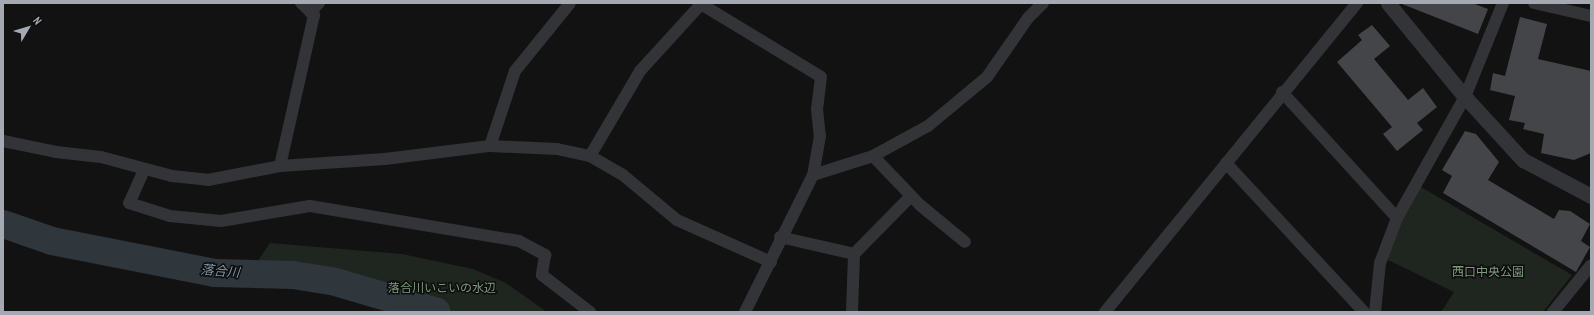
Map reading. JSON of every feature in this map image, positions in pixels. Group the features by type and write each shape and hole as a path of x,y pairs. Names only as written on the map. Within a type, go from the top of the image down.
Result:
{"street":[{"path":"280,166 314,15 301,3"},
{"path":"310,12 319,3"},
{"path":"490,146 514,71 570,3"},
{"path":"1105,312 1282,92 1357,3"},
{"path":"1388,3 1465,96 1523,160 1591,196"},
{"path":"1375,312 1380,263 1397,218 1465,96 1503,3"},
{"path":"1534,3 1591,16"},
{"path":"590,156 640,71 701,4 821,77 817,109 820,136 813,175 780,237 771,262 745,312"},
{"path":"813,175 873,156 928,126 968,95 986,77 1040,4"},
{"path":"1282,92 1397,218"},
{"path":"3,141 56,152 101,157 144,170 172,176 208,180 280,166 385,159 490,146 557,149 590,156 623,175 677,220 771,262"},
{"path":"873,156 911,196 965,242"},
{"path":"1226,163 1364,312"},
{"path":"144,170 129,203 170,216 222,222 310,206 519,241 545,255 542,275 590,312"},
{"path":"852,312 854,254 911,196"},
{"path":"780,237 854,254"},
{"path":"1553,312 1591,265"}],"green space":[{"name":"西口中央公園","path":"1421,187 1572,275 1543,312 1441,312 1454,292 1386,259 1402,221"},
{"name":"落合川いこいの水辺","path":"270,243 402,254 473,269 506,283 547,312 437,312 359,287 293,275 249,274"}],"building":[{"path":"1472,3 1488,9 1478,34 1402,4"},
{"path":"1520,17 1547,24 1538,59 1591,71 1591,153 1574,160 1541,153 1544,134 1523,129 1525,123 1509,120 1515,96 1490,90 1493,73 1505,76"},
{"path":"1372,25 1390,46 1374,59 1408,100 1423,88 1437,107 1417,123 1423,130 1397,151 1383,134 1392,127 1337,62 1362,40 1358,35"},
{"path":"1465,131 1476,134 1499,162 1488,180 1554,219 1559,210 1570,211 1590,224 1581,241 1590,247 1576,272 1443,193 1452,176 1442,170"}],"waterway":[{"name":"落合川","path":"3,224 52,241 215,273 293,275 332,281 437,312"}]}
